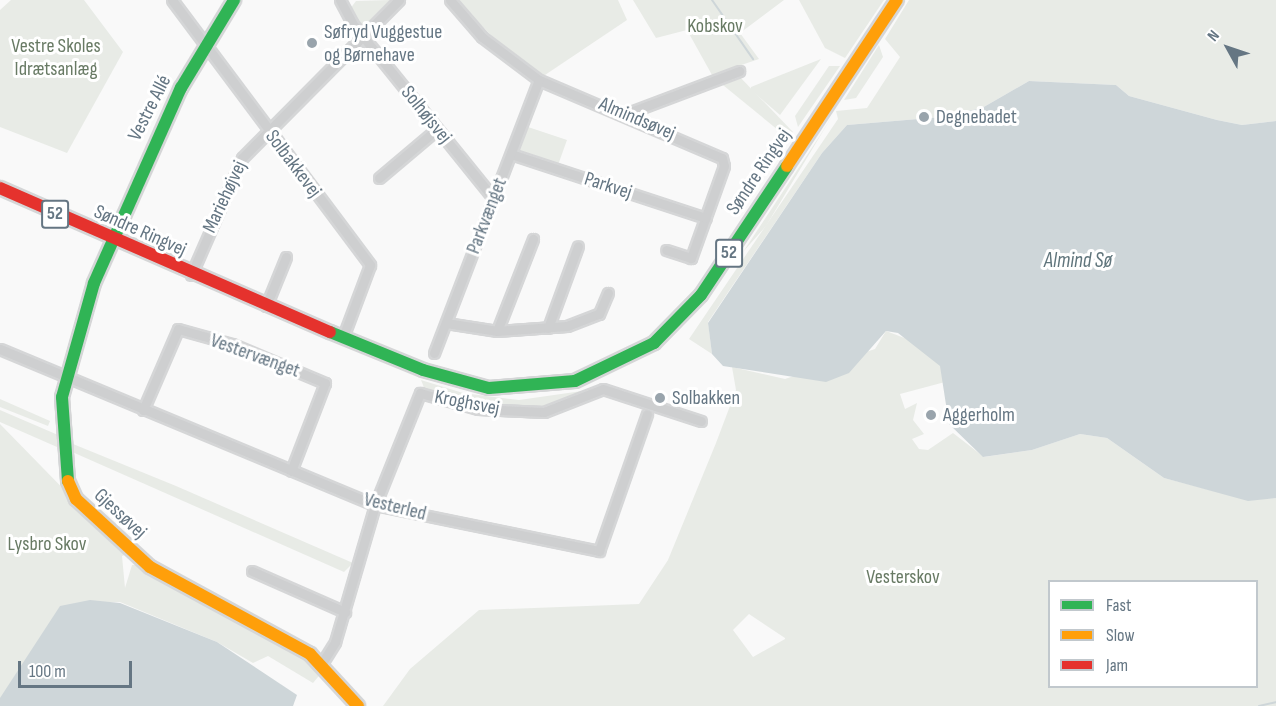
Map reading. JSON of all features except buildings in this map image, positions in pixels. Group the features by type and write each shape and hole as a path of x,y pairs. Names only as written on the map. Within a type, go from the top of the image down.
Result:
{"main road":[{"name":"Vestre Allé","path":"110,239 205,45 234,0"},
{"name":"Søndre Ringvej","path":"0,188 191,275 423,370 489,388 575,381 636,354 700,295 897,0"},
{"name":"Gjessøvej","path":"110,239 66,377 63,459 76,499 160,575 232,607 322,663 358,706"}],"street":[{"name":"Solbakkevej","path":"172,0 370,265 343,337"},
{"name":"Solhøjsvej","path":"340,0 362,37 494,199"},
{"name":"Mariehøjvej","path":"191,275 231,175 268,130 399,0"},
{"name":"Almindsøvej","path":"450,0 482,37 539,80 628,113 722,158 706,218 691,258 666,250"},
{"path":"628,113 739,71"},
{"name":"Parkvænget","path":"434,352 539,80"},
{"path":"379,178 437,129"},
{"name":"Parkvej","path":"511,154 706,218"},
{"path":"497,331 533,239"},
{"path":"548,328 578,246"},
{"path":"266,306 286,257"},
{"path":"446,323 497,331 548,328 599,314 608,293"},
{"name":"Vestervænget","path":"143,410 178,328 232,344 325,383 291,471"},
{"name":"Vesterled","path":"0,349 375,505 599,551 647,414"},
{"name":"Kroghsvej","path":"322,663 345,612 375,505 420,393 478,409 544,412 603,389 700,421"},
{"path":"252,571 345,612"}],"green space":[{"name":"Vestre Skoles Idrætsanlæg","path":"11,0 84,0 123,52 67,153 0,127 0,10"},
{"path":"390,0 363,27 350,9 356,1"},
{"path":"457,0 618,0 627,20 542,77 506,51"},
{"name":"Kobskov","path":"633,0 784,0 740,33 759,59 712,75 687,30 656,38"},
{"name":"Kobskov","path":"799,0 884,0 845,58 825,48"},
{"path":"909,0 1276,0 1276,121 1242,125 1217,120 1129,96 1116,85 1029,81 982,108 942,117 847,125 822,153 708,322 712,354 689,339 838,119 836,111 867,108 900,57 885,39"},
{"path":"879,45 883,57 856,98 844,100"},
{"path":"821,59 780,115 751,90 751,87"},
{"path":"829,66 840,66 798,127 795,116"},
{"path":"738,75 793,132 789,139 718,81"},
{"path":"834,113 766,226 743,252 821,134"},
{"path":"528,127 567,140 558,165 519,152"},
{"name":"Vesterskov","path":"886,331 915,342 960,378 900,394 905,409 917,403 913,420 924,434 912,439 919,449 928,450 953,433 984,457 1032,450 1080,434 1107,438 1164,478 1248,500 1276,498 1276,706 383,706 410,669 479,610 639,604 668,560 716,443 736,390 732,367 785,379 875,349","holes":["749,614 785,638 753,657 733,630"]},
{"path":"421,380 463,393 519,400 596,389 552,406 490,406 425,390"},
{"path":"0,399 50,421 48,426 0,407"},
{"path":"0,410 58,435 57,447 0,422"},
{"name":"Lysbro Skov","path":"0,424 127,554 122,556 125,588 132,565 138,565 289,645 323,671 313,683 268,656 253,663 217,642 120,602 75,603 0,706"},
{"path":"73,444 353,563 344,572 70,451"}],"water":[{"name":"Almind Sø","path":"1029,81 1116,85 1129,96 1217,120 1242,125 1276,121 1276,498 1248,501 1164,478 1107,438 1080,434 1032,450 983,457 949,424 940,366 898,333 886,331 849,373 826,382 723,366 712,354 708,323 822,153 847,125 942,117 982,108"},
{"path":"90,600 120,603 217,642 297,695 293,706 0,706 0,698 60,606"}],"waterway":[{"path":"712,0 753,59"},
{"path":"1259,706 1276,702"}],"traffic: fast":[{"path":"68,481 62,397 94,283 181,88 234,0"},
{"path":"330,332 423,370 489,388 575,381 654,343 701,295 787,166"}],"traffic: slow":[{"path":"787,166 897,0"},
{"path":"68,481 76,499 150,567 310,654 358,706"}],"traffic: jam":[{"path":"0,188 330,332"}],"place":[{"name":"Søfryd Vuggestue og Børnehave","path":"312,43"},
{"name":"Degnebadet","path":"924,117"},
{"name":"Solbakken","path":"660,398"},
{"name":"Aggerholm","path":"931,415"}]}
